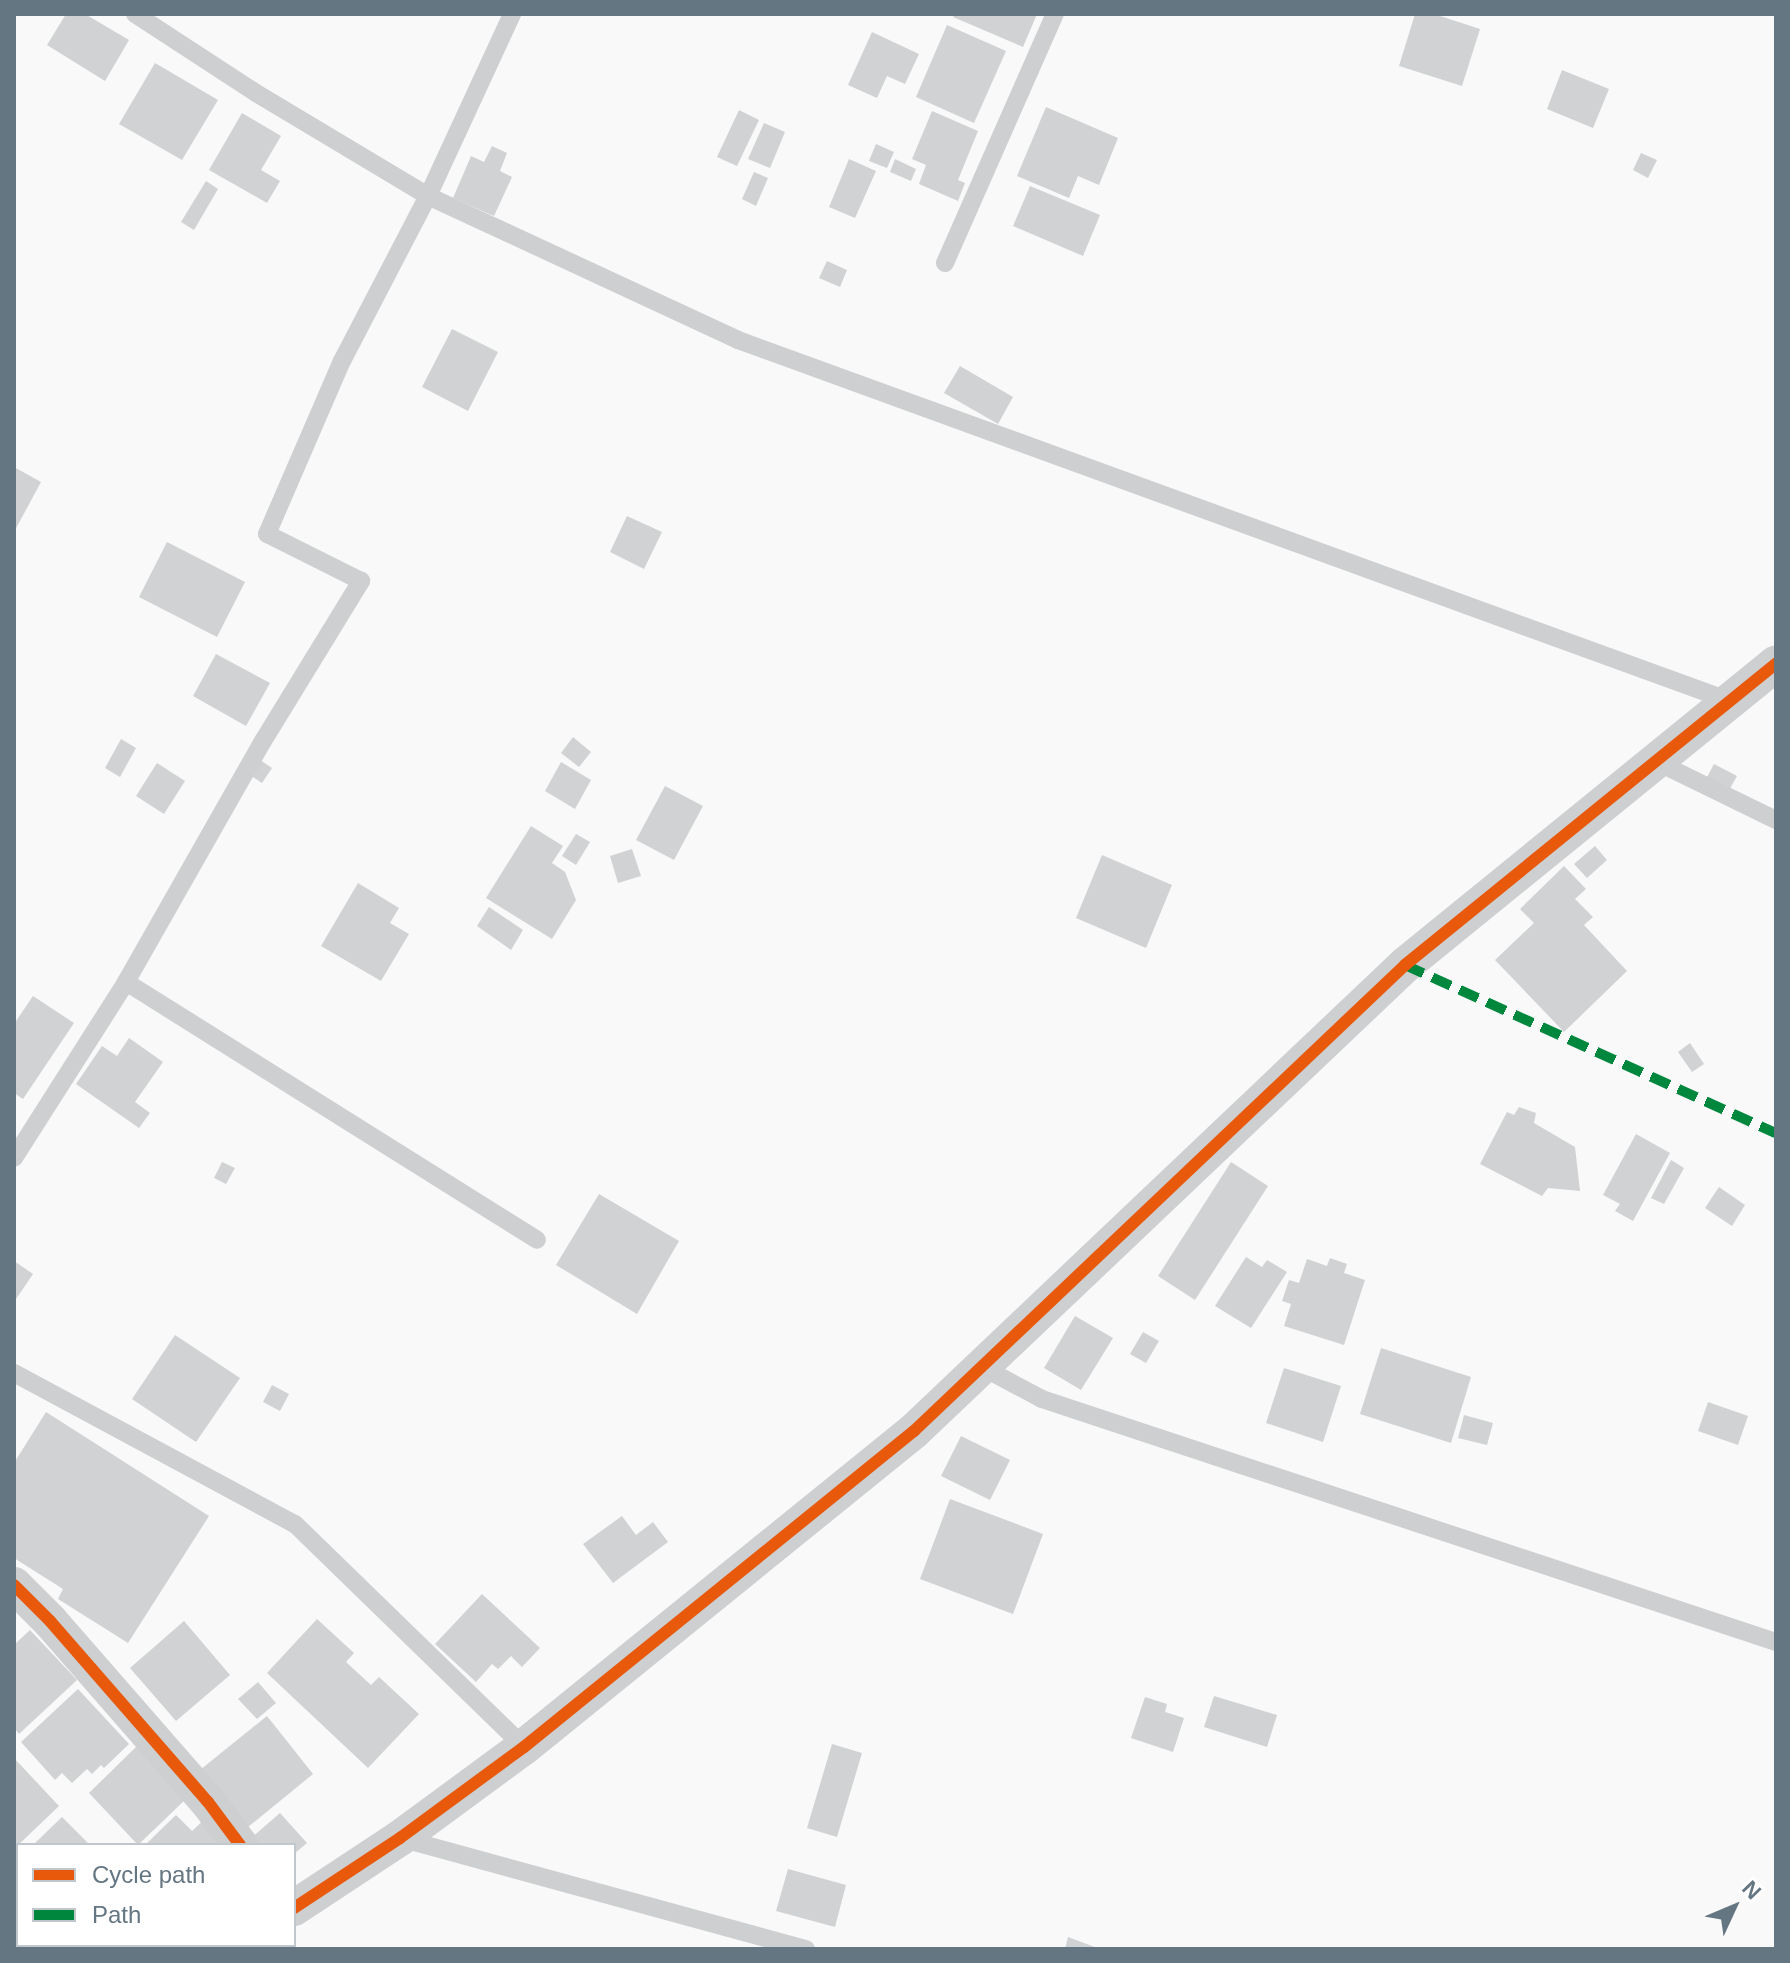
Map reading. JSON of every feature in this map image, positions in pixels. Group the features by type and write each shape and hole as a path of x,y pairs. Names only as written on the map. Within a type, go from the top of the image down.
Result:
{"street":[{"path":"296,1907 400,1838 524,1747 914,1431 1405,965 1776,663"},
{"path":"14,1585 60,1632 208,1802 239,1843"}],"lane":[{"path":"135,14 256,93 428,196 738,340 1727,700"},
{"path":"14,1158 126,982 263,741 361,581 267,534 342,361 428,196 512,14"},
{"path":"945,263 1055,14"},
{"path":"1657,762 1776,820"},
{"path":"126,982 537,1240"},
{"path":"982,1367 1042,1399 1776,1642"},
{"path":"14,1373 295,1524 524,1747"},
{"path":"400,1838 806,1949"}],"building":[{"path":"66,14 85,14 129,40 105,81 47,45"},
{"path":"955,14 1037,14 1023,47 953,17"},
{"path":"1415,14 1434,14 1480,29 1462,86 1399,66"},
{"path":"947,25 1006,51 974,123 916,97"},
{"path":"872,32 919,54 905,84 887,76 877,98 848,85"},
{"path":"155,63 218,100 182,160 119,124"},
{"path":"1562,70 1609,89 1593,128 1547,109"},
{"path":"1046,107 1118,138 1099,185 1078,176 1069,198 1017,176"},
{"path":"739,110 759,120 737,166 717,157"},
{"path":"932,111 978,131 958,180 965,183 958,201 919,184 926,165 912,159"},
{"path":"242,113 281,136 261,170 280,181 267,203 209,170"},
{"path":"764,123 785,132 770,168 748,159"},
{"path":"876,144 894,152 887,168 869,161"},
{"path":"492,146 507,153 500,171 512,177 494,216 453,198 471,156 484,162"},
{"path":"1641,153 1657,160 1648,178 1633,170"},
{"path":"849,159 876,171 855,218 829,207"},
{"path":"895,159 916,169 911,181 890,172"},
{"path":"754,172 768,178 756,206 742,199"},
{"path":"206,181 218,189 194,230 181,222"},
{"path":"1030,186 1100,215 1083,256 1013,226"},
{"path":"827,261 847,270 840,287 819,278"},
{"path":"452,329 498,352 468,411 422,387"},
{"path":"960,366 1013,397 998,424 944,393"},
{"path":"14,467 41,482 14,532"},
{"path":"627,516 662,532 644,569 610,552"},
{"path":"167,542 245,582 217,637 139,597"},
{"path":"216,654 270,683 246,726 193,696"},
{"path":"573,737 591,752 579,767 561,753"},
{"path":"121,739 136,748 120,777 105,768"},
{"path":"260,760 272,768 262,783 250,775"},
{"path":"561,762 591,780 575,809 545,791"},
{"path":"157,763 185,781 164,814 136,796"},
{"path":"1714,764 1737,776 1728,792 1706,779"},
{"path":"665,786 703,806 674,860 636,840"},
{"path":"531,826 563,846 552,863 565,872 576,900 552,939 486,898"},
{"path":"576,834 590,842 576,865 562,856"},
{"path":"1595,846 1607,860 1587,878 1574,864"},
{"path":"632,849 641,876 618,883 610,856"},
{"path":"1102,855 1172,885 1146,948 1076,918"},
{"path":"1564,866 1586,889 1575,899 1593,917 1584,925 1627,971 1564,1032 1495,960 1534,923 1520,909"},
{"path":"358,883 399,908 390,923 409,934 381,981 321,946"},
{"path":"489,907 523,930 511,950 477,926"},
{"path":"33,996 74,1023 23,1099 14,1093 14,1024"},
{"path":"129,1038 163,1062 135,1102 150,1113 139,1128 76,1084 102,1046 117,1056"},
{"path":"1690,1043 1704,1064 1692,1072 1678,1052"},
{"path":"1519,1107 1536,1113 1534,1123 1575,1147 1580,1191 1548,1188 1542,1196 1480,1164 1507,1112 1514,1115"},
{"path":"1636,1134 1670,1153 1633,1221 1615,1211 1620,1204 1603,1195"},
{"path":"1671,1160 1684,1168 1664,1204 1651,1198"},
{"path":"222,1162 235,1168 226,1184 214,1178"},
{"path":"1231,1162 1268,1186 1195,1300 1158,1276"},
{"path":"1719,1187 1745,1205 1732,1226 1705,1208"},
{"path":"599,1194 679,1241 637,1314 556,1265"},
{"path":"1246,1257 1262,1267 1267,1260 1287,1272 1251,1328 1215,1306"},
{"path":"1330,1258 1347,1264 1344,1273 1365,1280 1344,1345 1284,1326 1291,1304 1282,1301 1289,1280 1299,1283 1307,1259 1327,1266"},
{"path":"14,1261 33,1274 14,1302"},
{"path":"1075,1316 1113,1338 1081,1390 1044,1368"},
{"path":"1143,1332 1159,1341 1146,1363 1130,1354"},
{"path":"175,1335 240,1378 196,1442 132,1399"},
{"path":"1381,1348 1471,1377 1451,1443 1360,1414"},
{"path":"1284,1368 1341,1386 1323,1442 1266,1423"},
{"path":"272,1385 289,1394 280,1411 263,1402"},
{"path":"1708,1402 1748,1416 1738,1445 1698,1431"},
{"path":"46,1412 209,1516 128,1643 58,1599 63,1589 14,1558 14,1463"},
{"path":"1464,1415 1493,1423 1487,1445 1458,1438"},
{"path":"961,1436 1010,1460 990,1500 941,1476"},
{"path":"950,1499 1043,1534 1013,1614 920,1579"},
{"path":"622,1516 636,1535 653,1522 668,1542 613,1583 583,1544"},
{"path":"482,1594 540,1648 522,1667 511,1656 498,1669 492,1664 476,1682 435,1644"},
{"path":"317,1619 354,1653 346,1662 371,1685 379,1677 419,1714 368,1768 267,1673"},
{"path":"184,1621 230,1675 176,1721 130,1668"},
{"path":"30,1630 77,1680 19,1734 14,1728 14,1645"},
{"path":"258,1682 276,1703 257,1719 238,1699"},
{"path":"78,1689 129,1744 104,1768 101,1765 92,1774 87,1769 72,1783 62,1773 55,1780 21,1742"},
{"path":"1214,1696 1277,1715 1267,1747 1204,1727"},
{"path":"1145,1697 1167,1704 1165,1712 1184,1718 1173,1752 1131,1738"},
{"path":"267,1716 313,1774 242,1832 195,1774"},
{"path":"832,1744 862,1753 837,1837 807,1828"},
{"path":"138,1745 188,1797 140,1843 136,1843 89,1793"},
{"path":"14,1758 59,1806 20,1843 16,1843 14,1849"},
{"path":"280,1813 307,1843 296,1852 296,1843 255,1843 251,1838"},
{"path":"176,1815 192,1831 206,1818 227,1843 147,1843"},
{"path":"62,1817 88,1843 35,1843"},
{"path":"788,1869 846,1885 835,1927 776,1911"},
{"path":"1068,1937 1100,1949 1065,1949"},
{"path":"97,1947 133,1947 131,1949"}],"marked path":[{"path":"1405,965 1776,1133"}],"cycle path":[{"path":"296,1907 400,1838 524,1747 914,1431 1405,965 1776,663"},
{"path":"14,1585 50,1621 208,1802 239,1843"}]}
